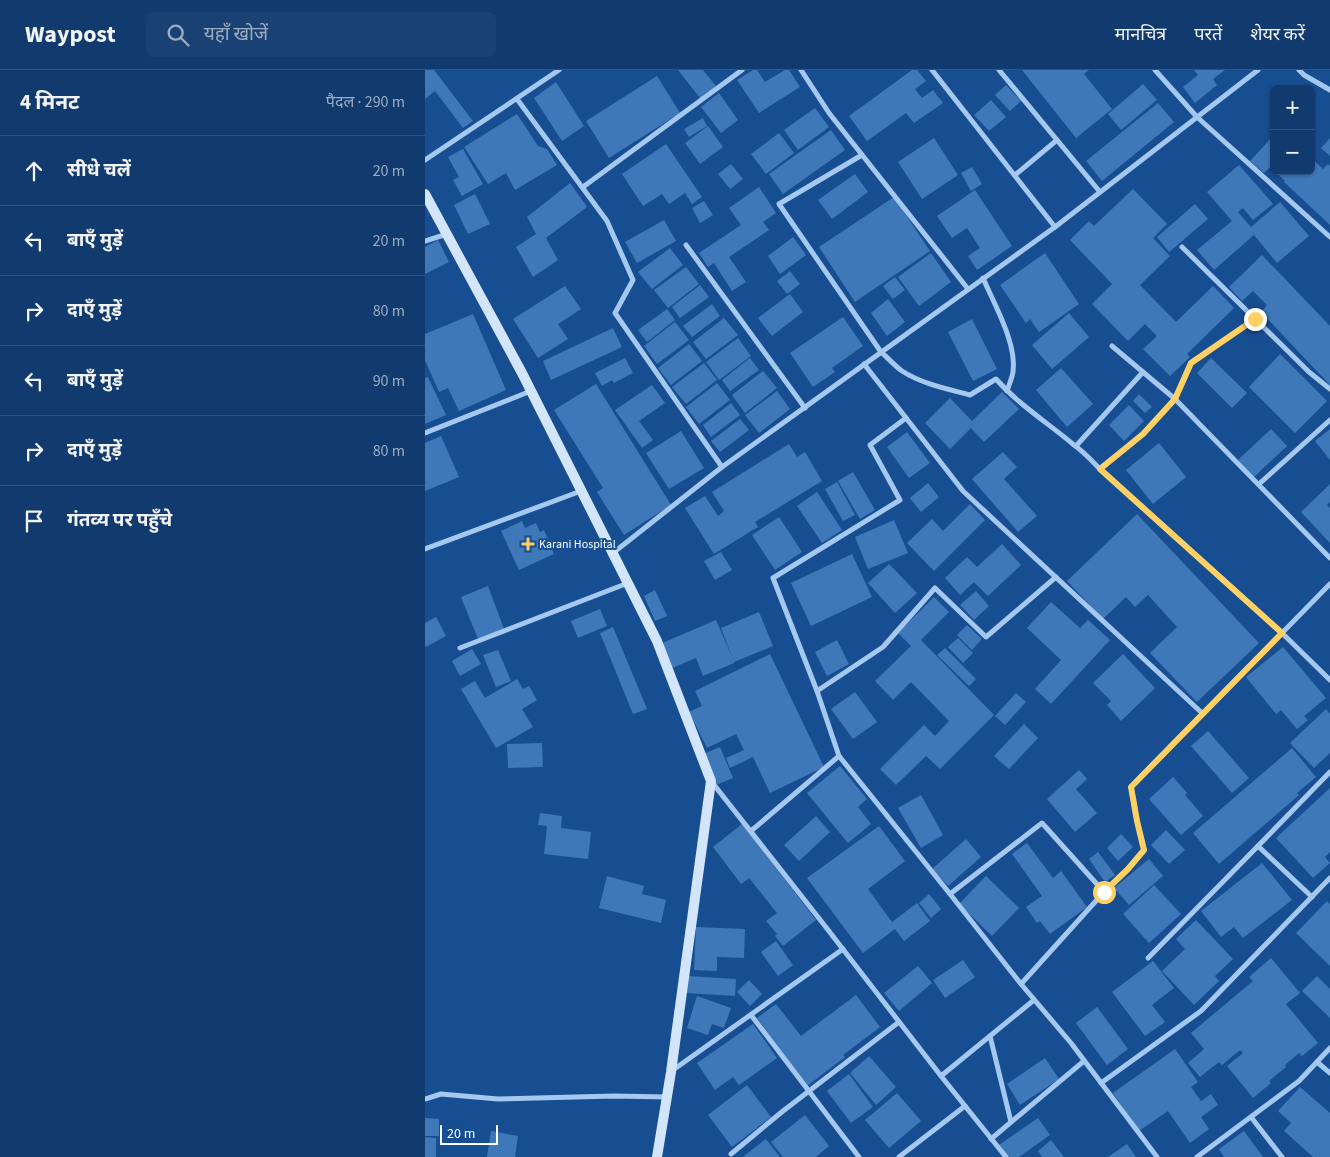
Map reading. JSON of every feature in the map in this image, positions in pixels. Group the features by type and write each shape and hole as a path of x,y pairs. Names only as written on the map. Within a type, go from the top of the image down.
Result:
{"street":[{"path":"425,160 559,70"},
{"path":"583,187 742,70"},
{"path":"801,70 829,113 968,289"},
{"path":"932,70 1055,227"},
{"path":"999,70 1100,192"},
{"path":"1155,70 1197,117 1330,237"},
{"path":"613,552 722,466 1055,227 1257,70"},
{"path":"1299,70 1330,90"},
{"path":"517,99 607,221 633,280 615,313 722,466"},
{"path":"1015,175 1057,140"},
{"path":"862,155 779,204 881,352 902,370 936,386 970,395 996,379 1025,407 1076,446 1282,633 1330,680"},
{"path":"425,194 531,391 657,641 711,781 1006,1157"},
{"path":"425,241 447,234"},
{"path":"686,245 805,408"},
{"path":"1182,248 1309,372 1330,389"},
{"path":"983,278 1008,335 1013,353 1013,372 1007,391"},
{"path":"1100,469 1143,434 1175,399 1191,363 1255,319"},
{"path":"1112,346 1175,399 1330,558"},
{"path":"864,364 963,491 1202,713"},
{"path":"1076,446 1143,372"},
{"path":"425,433 531,391"},
{"path":"906,418 870,446 900,500 773,578 817,691 839,756 1084,1060 1157,1157"},
{"path":"1259,484 1330,420"},
{"path":"425,549 581,491"},
{"path":"817,691 883,647 935,588 986,638 1056,577"},
{"path":"460,648 628,583"},
{"path":"1021,984 1144,850 1131,787 1330,584"},
{"path":"751,831 839,756"},
{"path":"1148,958 1330,772"},
{"path":"657,1157 671,1072 711,781"},
{"path":"950,894 1042,822 1104,892"},
{"path":"1258,846 1312,897"},
{"path":"1101,1083 1201,1011 1330,878"},
{"path":"671,1072 843,949"},
{"path":"941,1076 1035,1000"},
{"path":"751,1015 859,1157"},
{"path":"731,1154 899,1022"},
{"path":"990,1036 1011,1122"},
{"path":"1197,1157 1299,1081 1330,1048"},
{"path":"991,1139 1084,1060"},
{"path":"1317,1062 1330,1073"},
{"path":"425,1099 441,1094 498,1099 614,1096 667,1097"},
{"path":"899,1157 965,1106"},
{"path":"1251,1117 1282,1157"}],"building":[{"path":"425,70 434,70 473,121 463,128 435,91 425,99"},
{"path":"678,70 703,70 716,86 700,98"},
{"path":"753,70 757,70 765,82 785,70 789,70 800,87 759,113 737,80"},
{"path":"912,70 917,70 926,81 915,89 922,98 933,90 943,103 914,123 906,113 867,141 849,116"},
{"path":"1022,70 1089,70 1084,74 1112,109 1076,138"},
{"path":"1194,70 1225,70 1213,79 1217,85 1195,103 1183,87 1198,75"},
{"path":"657,76 680,113 609,158 586,121"},
{"path":"556,82 584,126 562,141 534,98"},
{"path":"1143,84 1157,100 1121,130 1108,114"},
{"path":"1006,85 1021,101 1010,111 995,95"},
{"path":"719,93 738,120 721,133 701,107"},
{"path":"991,100 1006,117 989,131 974,115"},
{"path":"1158,103 1174,122 1102,181 1086,161"},
{"path":"815,108 829,127 798,150 784,130"},
{"path":"517,114 538,146 547,149 557,165 515,190 506,173 488,184 464,147"},
{"path":"703,118 707,126 689,137 684,129"},
{"path":"708,126 723,147 700,164 685,143"},
{"path":"831,130 845,150 783,194 769,174"},
{"path":"779,133 794,153 766,174 751,154"},
{"path":"934,138 958,175 922,199 898,162"},
{"path":"1330,138 1330,156 1321,148"},
{"path":"1270,139 1270,167 1264,173 1250,161"},
{"path":"666,144 702,197 692,204 685,193 669,204 662,194 643,206 622,174"},
{"path":"463,149 483,184 462,196 453,180 459,177 448,157"},
{"path":"1315,162 1323,169 1328,164 1330,166 1330,225 1284,182 1279,175 1315,175"},
{"path":"731,164 743,179 730,189 718,174"},
{"path":"1239,165 1273,204 1253,220 1243,208 1238,212 1251,227 1280,202 1309,236 1277,263 1254,235 1214,270 1197,250 1232,221 1207,192"},
{"path":"972,167 982,184 971,191 961,173"},
{"path":"855,174 868,192 832,219 818,200"},
{"path":"570,183 587,207 546,238 558,260 533,277 516,247 536,234 527,217"},
{"path":"759,187 776,213 763,222 769,230 729,257 746,282 732,291 714,263 708,267 699,253 741,225 729,208"},
{"path":"1133,189 1167,224 1153,238 1170,256 1140,285 1176,322 1213,286 1234,308 1187,354 1190,357 1170,376 1143,349 1157,336 1145,324 1128,341 1092,304 1112,284 1070,240 1089,221 1094,226"},
{"path":"975,190 1012,246 977,270 968,256 980,248 967,228 952,238 937,216"},
{"path":"475,194 490,224 468,234 454,205"},
{"path":"894,197 930,251 855,302 819,247"},
{"path":"704,201 713,215 700,223 692,208"},
{"path":"1195,204 1208,219 1169,252 1157,237"},
{"path":"664,220 676,241 637,263 625,242"},
{"path":"793,237 806,255 780,274 768,256"},
{"path":"438,240 449,262 425,274 425,247"},
{"path":"670,248 683,265 652,289 638,272"},
{"path":"931,253 951,282 919,306 898,277"},
{"path":"1045,253 1079,304 1039,332 1030,319 1026,323 1000,285"},
{"path":"1262,255 1330,326 1330,385 1261,312 1267,305 1253,291 1242,301 1229,287"},
{"path":"686,267 699,284 668,308 654,290"},
{"path":"790,271 800,284 787,294 777,281"},
{"path":"895,277 905,290 893,299 883,286"},
{"path":"700,285 709,297 680,318 672,307"},
{"path":"565,286 581,309 558,324 568,339 538,358 513,319"},
{"path":"790,294 803,312 772,336 758,318"},
{"path":"888,299 905,322 887,336 871,313"},
{"path":"712,304 720,316 692,337 683,326"},
{"path":"667,309 675,320 647,342 638,330"},
{"path":"1069,313 1089,337 1052,369 1032,345"},
{"path":"473,314 506,390 459,411 448,388 439,392 425,360 425,334"},
{"path":"843,317 863,346 832,368 835,372 813,387 790,353"},
{"path":"724,318 738,335 706,359 693,342"},
{"path":"972,319 997,369 973,381 948,332"},
{"path":"675,322 689,340 657,364 644,346"},
{"path":"613,328 622,347 551,380 543,361"},
{"path":"738,338 751,356 719,380 706,362"},
{"path":"689,344 702,361 671,385 658,368"},
{"path":"1280,354 1327,401 1295,433 1249,387"},
{"path":"625,358 633,373 614,383 612,380 602,386 595,373"},
{"path":"750,358 759,370 730,391 722,380"},
{"path":"1211,358 1247,393 1232,408 1197,373"},
{"path":"704,363 717,380 686,404 672,387"},
{"path":"1061,368 1093,404 1067,427 1036,390"},
{"path":"763,371 777,388 745,413 732,395"},
{"path":"428,377 446,415 425,424 425,378"},
{"path":"717,383 730,400 699,424 686,407"},
{"path":"596,384 671,505 624,535 597,492 603,488 554,410"},
{"path":"652,385 665,403 639,421 653,440 642,448 615,410"},
{"path":"777,391 790,409 759,433 745,415"},
{"path":"1002,392 1019,409 984,442 971,428 950,449 925,423 950,398 972,421"},
{"path":"1139,394 1152,407 1145,413 1133,401"},
{"path":"731,403 740,415 711,437 703,425"},
{"path":"1129,405 1144,421 1124,441 1109,425"},
{"path":"740,419 749,430 720,452 711,441"},
{"path":"1271,429 1287,446 1254,477 1238,460"},
{"path":"1330,429 1330,460 1315,441"},
{"path":"681,431 704,468 669,489 646,453"},
{"path":"907,432 930,463 909,478 887,447"},
{"path":"441,436 459,477 425,491 425,443"},
{"path":"1159,443 1186,477 1153,504 1126,470"},
{"path":"789,444 797,457 805,452 822,481 755,522 758,527 714,554 685,508 705,496 718,516 724,511 712,492"},
{"path":"1003,452 1017,467 1004,479 1037,516 1018,532 972,479"},
{"path":"853,472 875,510 860,519 838,481"},
{"path":"837,482 855,515 843,521 825,489"},
{"path":"928,483 939,497 921,512 910,498"},
{"path":"1330,484 1330,502 1327,505 1330,508 1330,543 1301,512"},
{"path":"817,492 842,530 822,543 797,506"},
{"path":"970,504 985,520 934,571 907,543 932,519 943,531"},
{"path":"1137,514 1259,643 1197,702 1150,653 1177,627 1148,595 1135,607 1126,597 1103,619 1067,581"},
{"path":"779,517 802,552 775,570 752,535"},
{"path":"894,520 908,553 868,569 855,537"},
{"path":"522,521 525,528 536,523 540,532 544,530 554,554 519,570 501,531"},
{"path":"1002,544 1021,565 988,596 974,582 960,595 945,578 967,557 977,567"},
{"path":"721,552 732,570 715,580 704,561"},
{"path":"852,554 872,597 811,626 791,583"},
{"path":"889,564 917,593 895,613 868,583"},
{"path":"488,586 504,629 478,639 461,597"},
{"path":"655,590 667,616 655,621 644,596"},
{"path":"976,591 989,606 974,620 960,605"},
{"path":"934,597 949,612 921,640 994,715 940,769 926,756 896,785 880,769 924,725 935,736 949,721 911,682 893,700 875,681 911,646 898,633"},
{"path":"1051,602 1080,628 1088,620 1110,640 1051,704 1035,689 1061,660 1027,628"},
{"path":"600,609 607,626 578,638 571,621"},
{"path":"759,612 773,646 703,676 696,658 670,669 660,644 716,620 733,659 721,628"},
{"path":"436,617 446,636 426,647 425,623"},
{"path":"967,625 982,639 972,650 957,635"},
{"path":"613,627 647,709 633,714 600,633"},
{"path":"958,638 973,653 963,663 948,647"},
{"path":"837,640 849,664 827,676 815,652"},
{"path":"1283,647 1326,698 1304,716 1308,720 1297,729 1281,710 1276,714 1246,677"},
{"path":"945,648 976,679 969,686 937,655"},
{"path":"472,649 481,664 460,676 452,661"},
{"path":"498,650 511,681 496,687 483,655"},
{"path":"770,654 824,767 770,793 753,757 730,768 726,758 744,750 736,734 707,748 689,712 702,706 695,691"},
{"path":"1123,654 1155,688 1121,721 1107,705 1111,701 1093,683"},
{"path":"517,679 523,689 529,686 537,700 522,709 533,727 496,748 461,689 475,681 485,698"},
{"path":"855,692 877,722 853,739 831,709"},
{"path":"1016,693 1026,702 1005,725 995,716"},
{"path":"1326,709 1330,714 1330,753 1314,768 1290,743"},
{"path":"1024,724 1038,738 1009,769 994,756"},
{"path":"1208,731 1249,778 1232,793 1191,746"},
{"path":"542,743 543,767 508,768 507,744"},
{"path":"720,747 733,778 716,785 703,754"},
{"path":"1292,748 1316,777 1297,793 1299,795 1219,864 1193,833"},
{"path":"840,766 867,799 858,807 871,824 848,843 807,793"},
{"path":"1079,770 1087,779 1076,789 1097,813 1075,832 1047,799"},
{"path":"1173,777 1203,816 1181,835 1149,799"},
{"path":"1330,788 1330,852 1325,857 1330,863 1313,878 1276,838"},
{"path":"921,795 943,835 921,848 898,808"},
{"path":"540,813 562,816 561,828 591,832 588,859 544,854 547,826 538,825"},
{"path":"816,816 830,832 799,861 784,845"},
{"path":"742,824 816,920 783,946 775,936 777,934 766,921 777,913 749,878 741,884 713,847"},
{"path":"879,826 905,861 868,889 892,922 917,903 930,921 904,941 895,929 863,953 807,878"},
{"path":"1166,830 1185,850 1169,864 1151,845"},
{"path":"1121,834 1133,847 1118,861 1107,848"},
{"path":"966,839 981,857 948,886 932,869"},
{"path":"1027,843 1053,878 1061,871 1087,907 1050,934 1040,921 1037,923 1026,907 1042,896 1012,854"},
{"path":"1098,852 1115,875 1105,882 1089,859"},
{"path":"1149,859 1163,876 1129,905 1114,888"},
{"path":"1262,863 1292,900 1243,938 1234,927 1221,937 1201,911"},
{"path":"607,876 644,886 642,894 666,900 661,923 599,908"},
{"path":"986,876 1019,908 992,936 959,904"},
{"path":"1154,885 1181,914 1149,943 1123,914"},
{"path":"929,894 941,909 931,918 919,903"},
{"path":"1327,901 1330,904 1330,966 1296,933"},
{"path":"1196,920 1233,959 1215,976 1219,981 1194,1005 1162,971 1185,949 1176,939"},
{"path":"696,927 745,929 744,958 717,957 717,971 694,970"},
{"path":"776,941 793,965 778,976 761,952"},
{"path":"1271,958 1300,993 1286,1004 1318,1043 1302,1056 1299,1053 1269,1081 1271,1083 1253,1098 1227,1066 1243,1053 1240,1050 1222,1065 1219,1062 1200,1077 1188,1063 1204,1049 1191,1033 1253,981 1249,977"},
{"path":"963,960 975,977 945,998 933,980"},
{"path":"1153,961 1174,988 1152,1005 1165,1022 1145,1036 1112,992"},
{"path":"918,966 932,983 899,1011 884,993"},
{"path":"688,976 736,979 735,996 687,993"},
{"path":"1317,976 1330,989 1330,1018 1302,991"},
{"path":"749,980 762,994 750,1006 737,992"},
{"path":"856,995 880,1027 807,1086 757,1018 776,1004 801,1036"},
{"path":"697,996 731,1008 724,1028 712,1024 708,1035 687,1028"},
{"path":"1097,1007 1128,1049 1107,1065 1076,1023"},
{"path":"753,1024 777,1058 739,1085 733,1077 715,1090 697,1063"},
{"path":"1175,1049 1198,1082 1191,1087 1201,1101 1211,1094 1218,1105 1201,1117 1209,1129 1190,1143 1168,1111 1139,1131 1113,1093"},
{"path":"869,1056 896,1087 876,1105 850,1073"},
{"path":"1045,1058 1059,1079 1020,1105 1007,1084"},
{"path":"849,1074 873,1107 851,1123 827,1091"},
{"path":"747,1085 771,1117 732,1147 708,1115"},
{"path":"1300,1087 1330,1113 1330,1157 1313,1157 1284,1131 1291,1123 1278,1111"},
{"path":"897,1093 921,1121 889,1148 865,1120"},
{"path":"805,1115 829,1146 816,1157 783,1157 771,1142"},
{"path":"425,1118 439,1119 439,1136 425,1136"},
{"path":"1038,1118 1050,1135 1019,1157 1008,1157 999,1145"},
{"path":"491,1131 518,1136 515,1157 487,1157"},
{"path":"1244,1131 1263,1157 1224,1157 1219,1149"},
{"path":"425,1137 436,1138 436,1157 425,1157"},
{"path":"766,1139 780,1157 744,1156"},
{"path":"1051,1140 1064,1157 1042,1157 1038,1151"},
{"path":"1127,1144 1136,1157 1108,1157"}],"place":[{"name":"Karani Hospital","path":"528,544"}],"route":[{"path":"1104,892 1128,869 1144,850 1131,787 1282,633 1100,469 1143,434 1175,399 1191,363 1255,319"}]}
